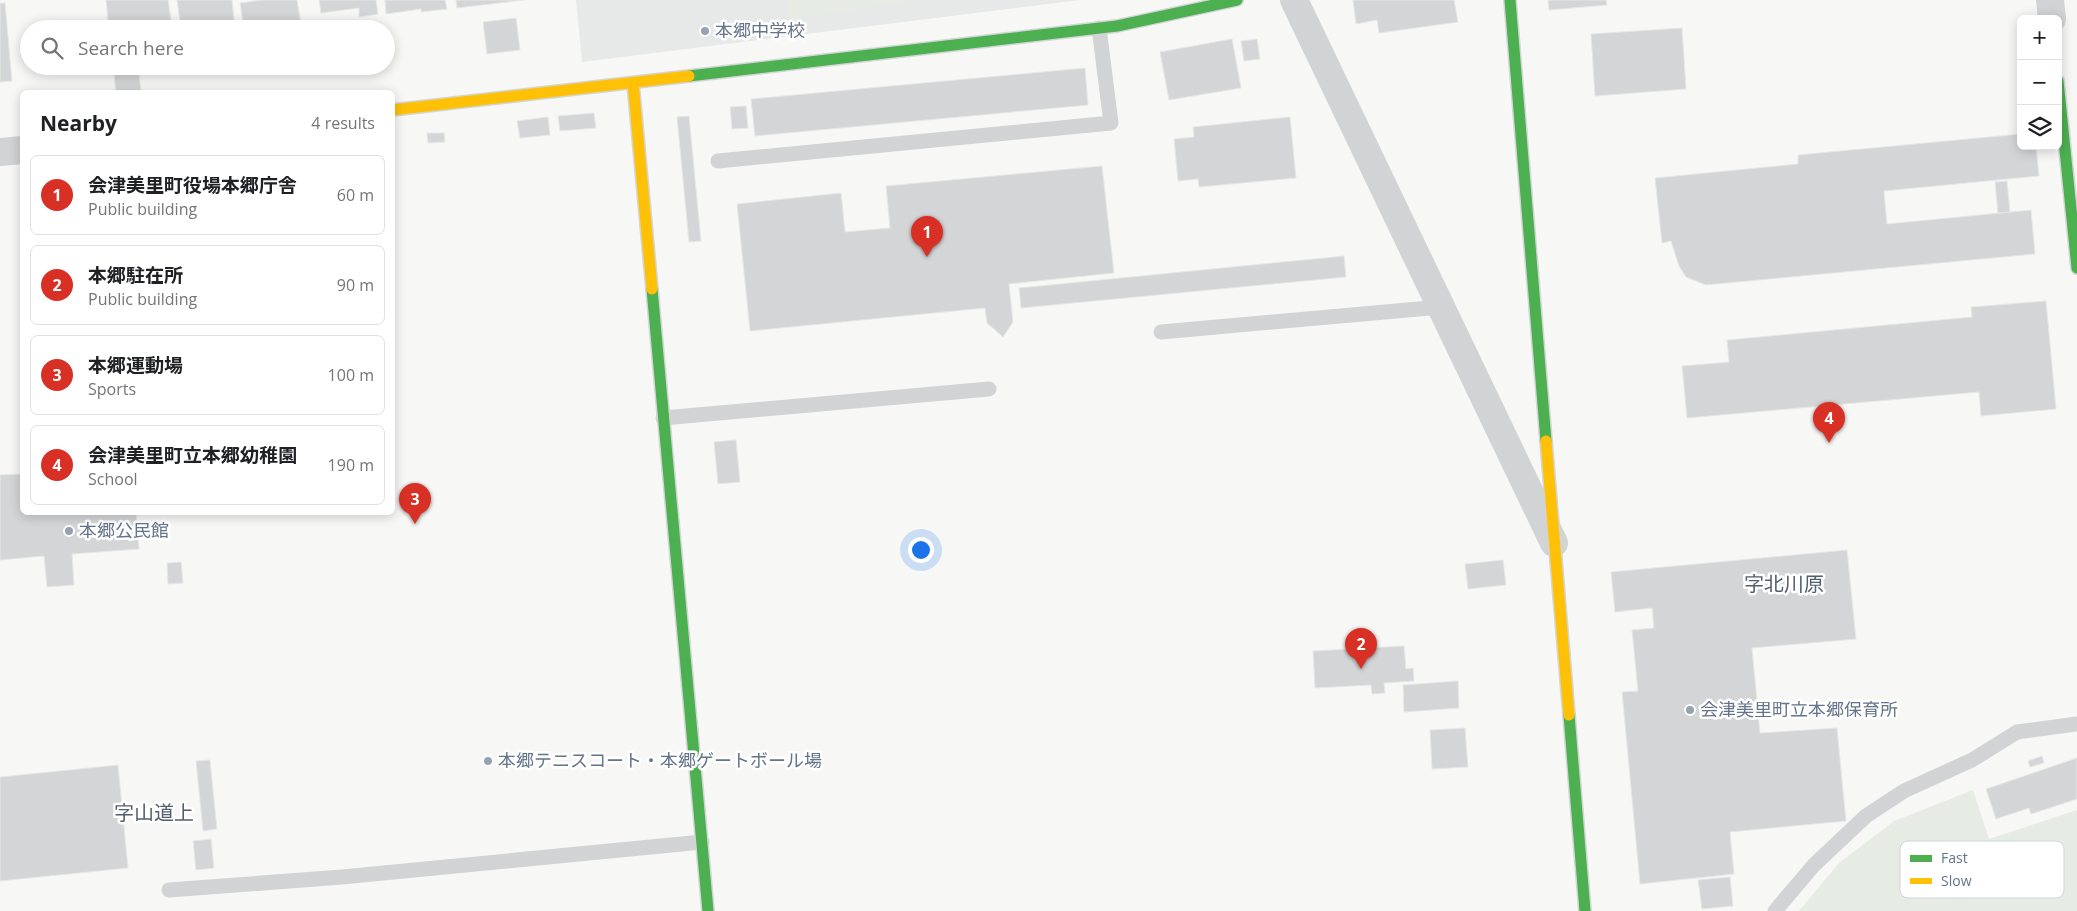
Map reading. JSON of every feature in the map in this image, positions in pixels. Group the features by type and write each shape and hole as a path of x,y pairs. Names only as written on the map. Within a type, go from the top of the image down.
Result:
{"street":[{"path":"395,110 1099,28 1237,0"},
{"path":"1294,0 1554,543"},
{"path":"1510,0 1585,911"},
{"path":"2050,0 2052,15"},
{"path":"633,83 708,911"},
{"path":"2061,105 2077,268"},
{"path":"0,152 20,150"}],"lane":[{"path":"718,161 1111,123 1099,28"},
{"path":"1161,332 1441,307"},
{"path":"663,418 989,389"},
{"path":"1775,911 1814,865 1866,816 1904,791 1972,760 2017,732 2077,724"},
{"path":"169,890 351,876 702,842"}],"shaded area":[{"name":"本郷中学校","path":"576,0 1080,0 582,62"},
{"path":"786,0 917,0 790,20"},
{"path":"1973,790 1989,839 2077,810 2077,911 1799,911 1839,863 1894,821"}],"building":[{"path":"106,0 168,0 171,20 108,20"},
{"path":"177,0 232,0 234,20 180,20"},
{"path":"261,0 297,0 300,20 243,20 240,3"},
{"path":"319,0 376,0 378,14 359,17 359,8 321,13"},
{"path":"385,0 445,0 447,9 421,12 421,9 386,14"},
{"path":"456,0 524,0 457,8"},
{"path":"1353,0 1454,0 1458,22 1379,33 1377,20 1356,24"},
{"path":"1548,0 1606,0 1607,5 1549,10"},
{"path":"0,3 5,3 12,81 0,82"},
{"path":"516,18 520,50 487,54 483,22"},
{"path":"1682,28 1686,89 1595,96 1591,34"},
{"path":"1232,39 1241,88 1169,100 1160,52"},
{"path":"1257,39 1260,59 1244,61 1241,41"},
{"path":"1085,68 1088,105 755,136 751,99"},
{"path":"114,75 139,75 141,90 116,90"},
{"path":"746,106 748,128 732,129 730,107"},
{"path":"594,113 596,128 560,131 558,116"},
{"path":"689,116 701,241 689,242 677,117"},
{"path":"548,117 550,135 520,138 517,121"},
{"path":"1290,117 1296,178 1199,187 1198,179 1178,181 1174,139 1194,137 1193,127"},
{"path":"427,133 444,133 445,142 428,143"},
{"path":"2017,134 2017,150 2036,150 2039,176 1884,191 1887,224 2031,210 2035,254 1706,285 1686,277 1679,266 1671,241 1662,243 1655,178 1798,164 1798,155"},
{"path":"1102,166 1114,273 1009,284 1013,322 1003,337 987,323 985,308 750,331 737,204 841,193 845,232 890,228 886,186"},
{"path":"2007,181 2010,212 1998,213 1995,182"},
{"path":"1344,256 1346,277 1021,308 1019,288"},
{"path":"2046,301 2056,409 1981,416 1979,392 1687,418 1682,366 1729,362 1727,340 1972,317 1971,307"},
{"path":"736,440 740,482 718,484 714,442"},
{"name":"本郷公民館","path":"20,474 20,515 136,515 139,549 72,554 74,585 47,587 44,556 0,560 0,475"},
{"name":"会津美里町立本郷保育所","path":"1847,550 1856,639 1752,648 1760,733 1837,728 1846,821 1730,832 1734,874 1640,884 1622,692 1638,691 1632,630 1654,628 1652,608 1615,612 1611,572"},
{"path":"1503,560 1506,585 1468,589 1465,564"},
{"path":"181,562 183,583 168,584 167,563"},
{"path":"1404,646 1406,669 1413,668 1414,681 1384,683 1385,693 1372,694 1371,685 1315,688 1313,651"},
{"path":"1458,681 1459,708 1404,712 1403,685"},
{"path":"1465,728 1468,767 1432,769 1430,730"},
{"path":"2042,756 2044,763 2030,767 2028,761"},
{"path":"2077,758 2077,799 2031,814 2029,808 1996,819 1986,789"},
{"path":"210,760 217,829 203,831 196,761"},
{"path":"118,765 128,868 0,881 0,777"},
{"path":"211,839 214,868 196,870 193,841"},
{"path":"1730,877 1733,906 1702,909 1698,880"}],"traffic: fast":[{"path":"689,76 1117,26 1237,0"},
{"path":"1510,0 1546,441"},
{"path":"2060,105 2077,268"},
{"path":"652,289 708,911"},
{"path":"1569,715 1585,911"}],"traffic: slow":[{"path":"395,110 689,76"},
{"path":"633,83 652,289"},
{"path":"1546,441 1569,715"}],"place":[{"name":"本郷中学校","path":"705,31"},
{"name":"会津美里町役場本郷庁舎","path":"927,257"},
{"name":"会津美里町立本郷幼稚園","path":"1829,443"},
{"name":"本郷運動場","path":"415,524"},
{"name":"本郷公民館","path":"69,531"},
{"name":"本郷駐在所","path":"1361,669"},
{"name":"会津美里町立本郷保育所","path":"1690,710"},
{"name":"本郷テニスコート・本郷ゲートボール場","path":"488,761"}],"district":[{"name":"字北川原","path":"1784,584"},
{"name":"字山道上","path":"154,813"}]}
